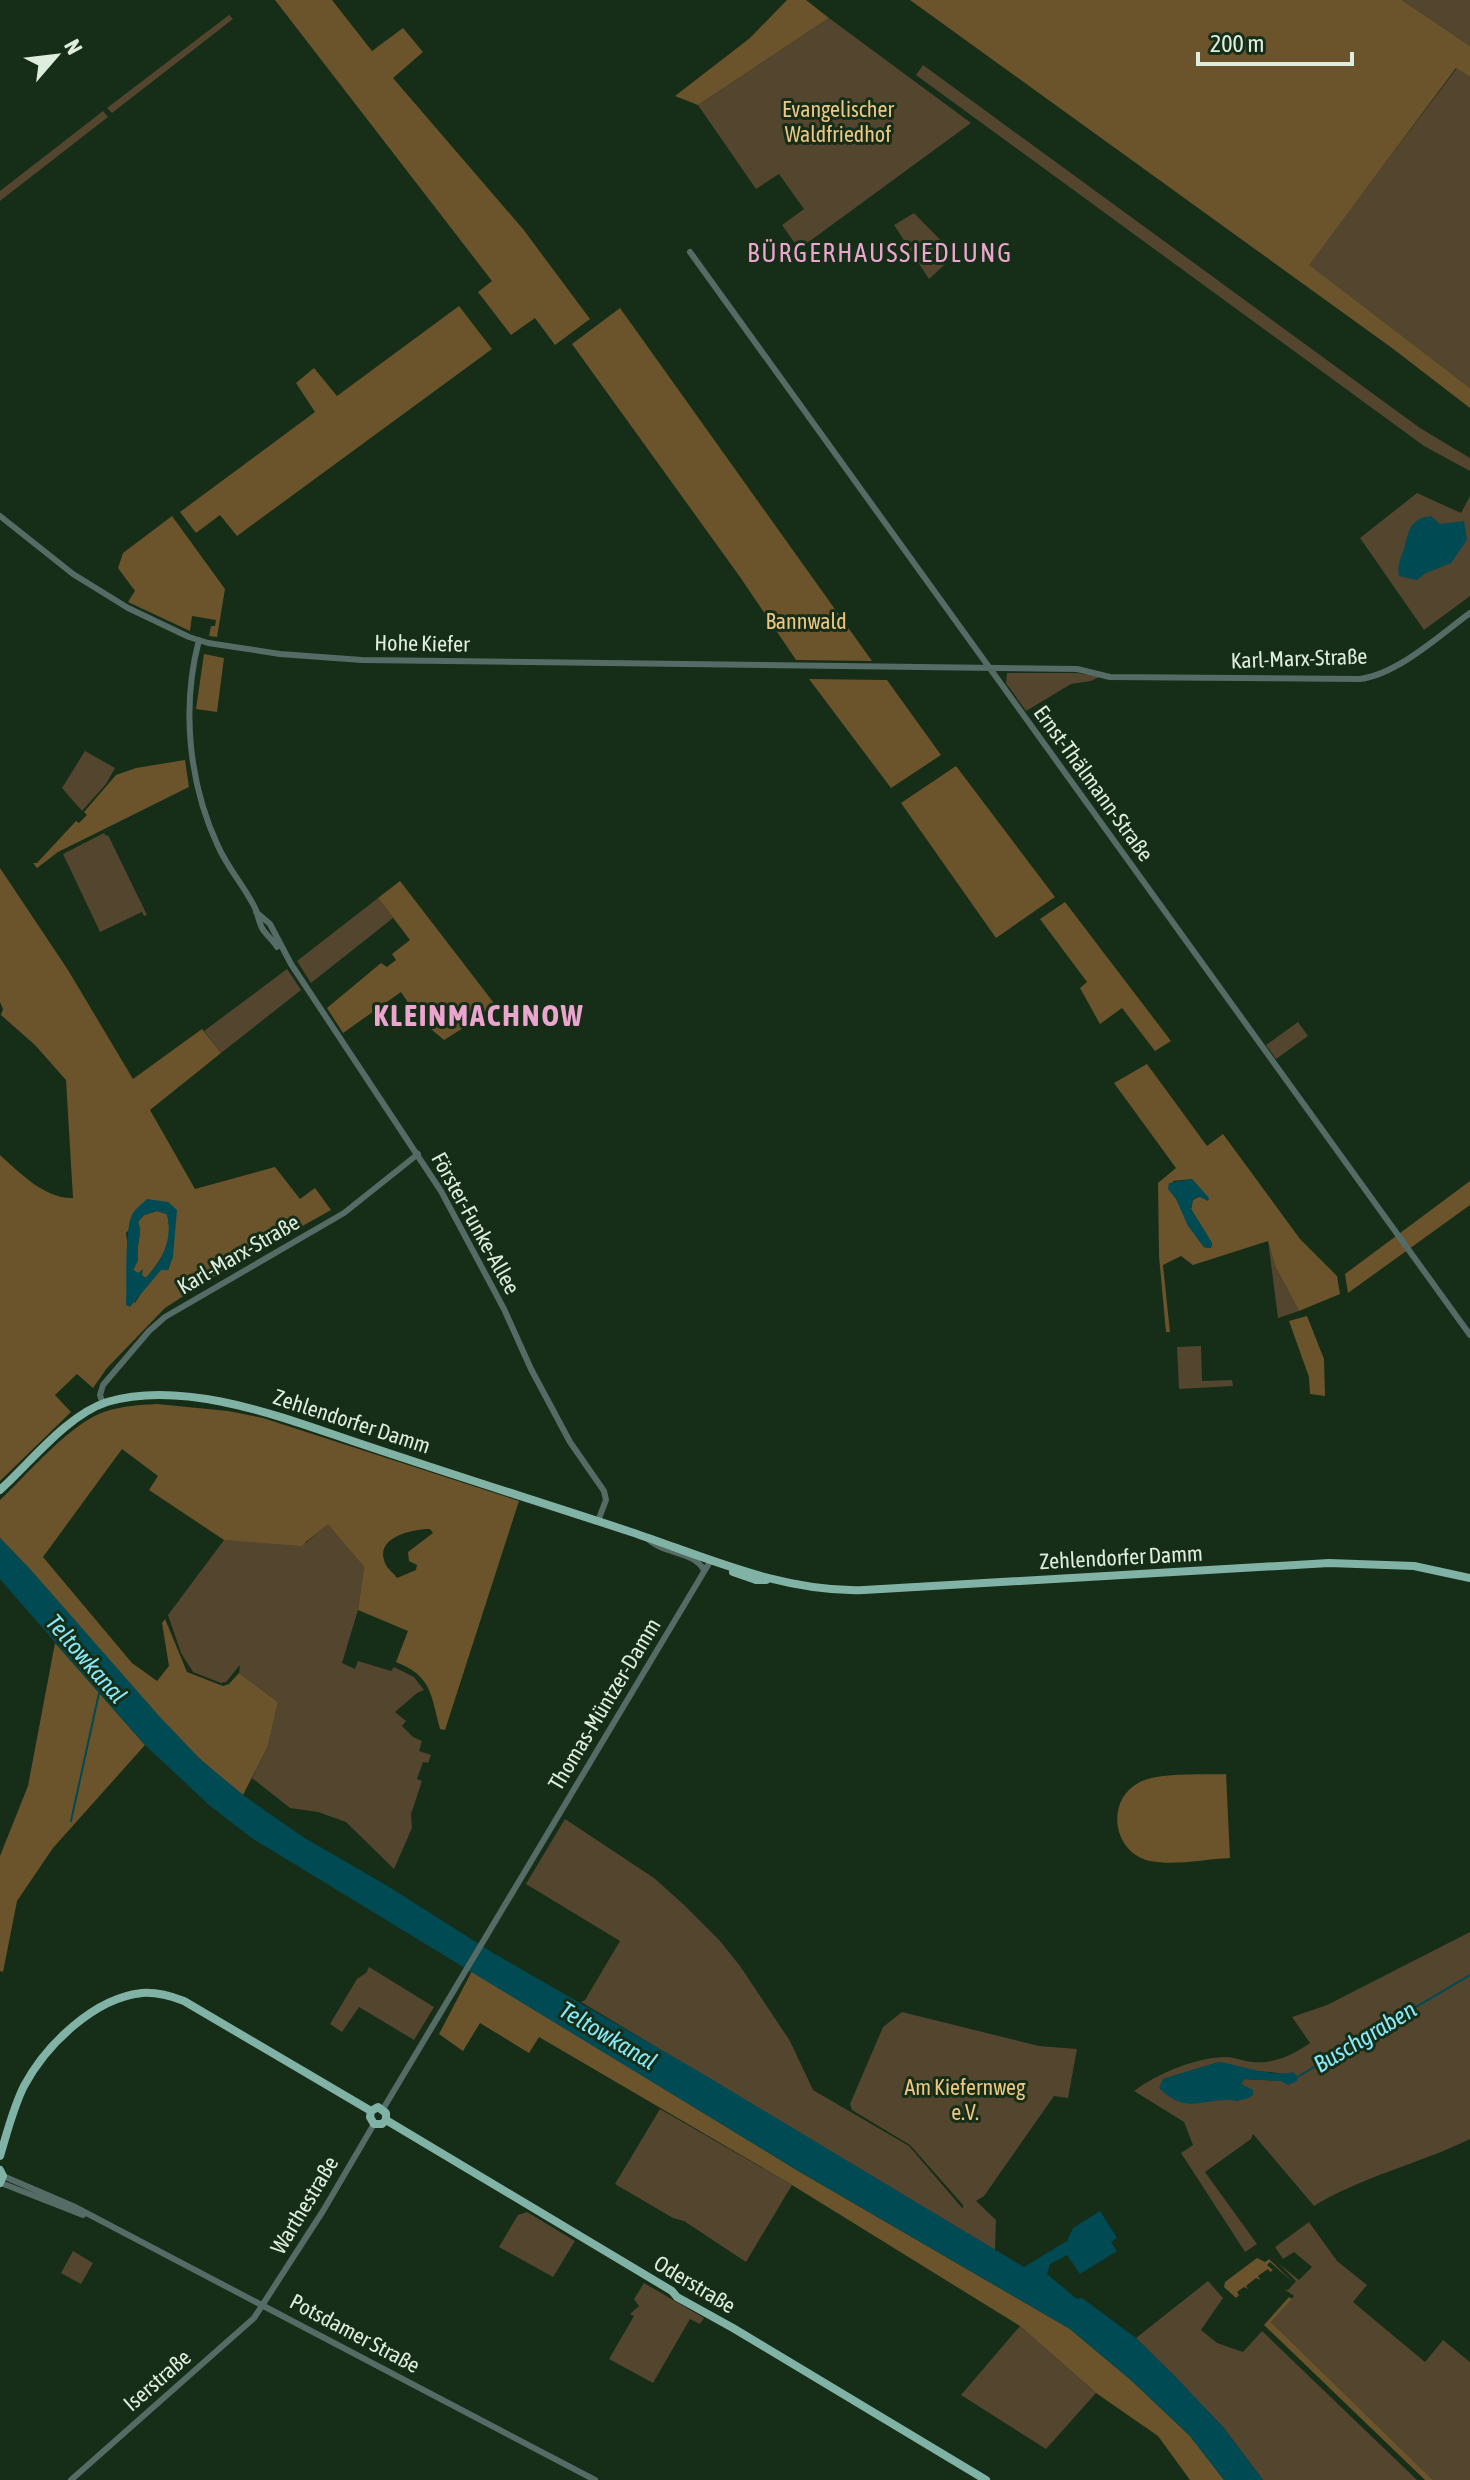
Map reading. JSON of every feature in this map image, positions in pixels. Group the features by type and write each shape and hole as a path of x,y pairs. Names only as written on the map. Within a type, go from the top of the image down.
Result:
{"main road":[{"name":"Zehlendorfer Damm","path":"0,1490 70,1423 103,1404 166,1396 220,1401 298,1422 711,1560 798,1586 847,1591 1351,1562 1414,1566 1470,1578"},
{"path":"0,2156 25,2086 49,2052 84,2019 112,2002 143,1993 184,2001 371,2111"},
{"path":"378,2107 383,2109 386,2120 382,2124 374,2124 371,2111 378,2107"},
{"name":"Oderstraße","path":"386,2120 986,2480"}],"street":[{"name":"Ernst-Thälmann-Straße","path":"690,252 1470,1335"},
{"name":"Hohe Kiefer","path":"0,516 59,564 128,608 199,640 278,654 362,660 1077,669 1110,677"},
{"name":"Karl-Marx-Straße","path":"1110,677 1364,679 1397,664 1470,613"},
{"name":"Förster-Funke-Allee","path":"199,640 190,701 190,733 196,782 218,847 262,928 284,954 441,1191 498,1296 531,1369 570,1442 604,1491 606,1500 598,1521"},
{"name":"Karl-Marx-Straße","path":"103,1404 100,1391 103,1385 165,1317 344,1213 418,1154"},
{"path":"645,1537 662,1549 696,1559 704,1570"},
{"name":"Thomas-Müntzer-Damm","path":"383,2109 711,1560"},
{"name":"Warthestraße","path":"264,2305 374,2124"},
{"name":"Potsdamer Straße","path":"1,2178 98,2219 595,2480"},
{"name":"Iserstraße","path":"71,2480 232,2340 264,2305"}],"green space":[{"path":"275,0 332,0 372,51 403,28 423,52 393,78 523,229 590,319 555,345 535,318 511,335 478,292 492,281"},
{"path":"787,0 806,0 829,18 698,105 675,96 750,38"},
{"path":"910,0 1402,0 1470,46 1470,77 1456,68 1309,265 1470,388 1470,408 1392,348"},
{"path":"1402,0 1470,0 1470,46"},
{"path":"229,15 233,19 112,113 107,108"},
{"name":"Evangelischer Waldfriedhof","path":"829,18 971,123 799,249 782,225 804,209 779,174 756,189 698,105"},
{"path":"923,65 1420,428 1470,458 1470,471 1424,446 916,75"},
{"path":"1457,68 1470,77 1470,388 1308,265"},
{"path":"103,111 108,117 0,201 0,191"},
{"path":"914,213 955,255 929,279 894,225"},
{"path":"459,306 492,349 237,536 220,515 196,533 180,512 315,412 296,383 314,368 337,396"},
{"name":"Bannwald","path":"620,308 872,661 796,660 572,344"},
{"path":"1417,493 1461,513 1470,496 1470,596 1424,630 1360,538"},
{"path":"172,516 225,589 217,637 209,636 216,620 192,616 190,631 128,602 135,591 118,568 123,553"},
{"path":"204,654 224,658 217,712 196,709"},
{"path":"1007,673 1077,673 1099,677 1071,684 1026,711 1006,683"},
{"name":"Bannwald","path":"809,679 887,680 941,755 891,788"},
{"path":"85,751 115,768 106,784 82,811 62,788"},
{"path":"185,760 189,787 58,852 37,868 33,863 37,863 76,821 79,823 87,815 84,812 116,775 136,768"},
{"path":"956,766 1055,897 996,938 901,803"},
{"path":"104,833 108,835 147,915 144,916 142,912 100,932 63,854"},
{"path":"0,868 68,970 133,1079 202,1029 221,1053 150,1110 195,1189 275,1167 300,1199 315,1188 331,1210 219,1273 165,1308 107,1368 93,1388 77,1374 55,1395 71,1412 0,1481 0,1155 43,1190 73,1198 66,1080 35,1045 1,1015 3,1009 0,1002","holes":["155,1202 168,1202 173,1244 171,1261 168,1270 161,1270 146,1285 135,1303 126,1233"]},
{"path":"400,881 497,1007 444,1040 419,1019 401,992 343,1033 327,1008 381,963 387,967 396,960 392,954 410,940 378,898"},
{"path":"378,898 393,918 311,983 297,961"},
{"path":"1065,902 1171,1041 1155,1051 1122,1008 1100,1024 1080,988 1087,982 1040,919"},
{"path":"287,969 301,990 221,1053 204,1031"},
{"path":"1298,1022 1308,1036 1276,1059 1266,1045"},
{"path":"1147,1064 1207,1146 1223,1134 1300,1239 1337,1276 1340,1294 1299,1311 1276,1268 1268,1241 1193,1265 1181,1256 1163,1265 1170,1332 1166,1332 1159,1256 1158,1183 1176,1168 1114,1083","holes":["1192,1179 1204,1194 1193,1200 1191,1209 1212,1243 1211,1248 1204,1247 1188,1223 1173,1181"]},
{"path":"1470,1181 1470,1205 1348,1293 1345,1274"},
{"path":"157,1211 167,1214 168,1240 162,1256 146,1278 133,1270 138,1260 138,1222 144,1215"},
{"path":"1268,1240 1276,1268 1299,1311 1278,1318"},
{"path":"1307,1316 1324,1359 1325,1396 1310,1394 1309,1377 1289,1321"},
{"path":"1201,1346 1202,1381 1232,1380 1233,1386 1179,1389 1177,1347"},
{"path":"157,1404 263,1418 519,1501 445,1730 440,1729 432,1697 423,1680 396,1662 408,1631 358,1610 364,1567 328,1524 301,1546 224,1540 149,1490 158,1476 122,1449 43,1557 132,1663 157,1681 169,1666 162,1623 165,1619 187,1672 223,1686 239,1673 278,1702 268,1746 243,1795 200,1759 148,1706 0,1538 0,1500 65,1437 94,1416 125,1407","holes":["430,1529 433,1533 408,1552 409,1561 417,1565 416,1570 397,1578 385,1563 385,1547 405,1533"]},
{"path":"328,1523 364,1567 358,1610 342,1663 355,1669 358,1661 391,1671 394,1667 414,1677 424,1690 395,1712 406,1721 402,1726 422,1741 419,1751 431,1755 428,1763 423,1762 417,1779 422,1781 411,1814 412,1828 394,1869 346,1822 318,1812 290,1808 252,1778 268,1746 278,1702 239,1673 240,1665 226,1682 221,1683 193,1672 181,1653 168,1615 224,1540 306,1543"},
{"path":"55,1643 145,1745 53,1848 17,1901 3,1972 0,1971 0,1856 28,1786"},
{"path":"1226,1774 1230,1858 1160,1862 1137,1856 1127,1848 1118,1825 1118,1812 1121,1800 1129,1790 1140,1782 1158,1777"},
{"name":"Am Kiefernweg e.V.","path":"565,1819 654,1878 683,1904 740,1966 790,2041 813,2090 909,2146 963,2209 963,2205 910,2145 852,2110 850,2104 883,2027 902,2012 1039,2046 1077,2049 1068,2098 1054,2096 984,2196 976,2201 996,2220 995,2250 581,2002 620,1941 526,1884"},
{"path":"1470,1932 1470,2139 1352,2186 1314,2206 1253,2134 1251,2139 1205,2172 1257,2244 1245,2252 1181,2153 1193,2145 1184,2122 1134,2091 1166,2072 1203,2060 1227,2057 1260,2062 1290,2055 1310,2043 1292,2017 1327,2005","holes":["1219,2062 1247,2070 1285,2075 1282,2081 1244,2079 1241,2084 1246,2088 1238,2101 1163,2079"]},
{"path":"369,1967 434,2007 414,2040 359,2007 342,2032 330,2024 357,1979"},
{"path":"472,1971 800,2172 1070,2329 1132,2381 1190,2436 1224,2480 1190,2480 1158,2436 1096,2393 1020,2326 792,2185 539,2037 529,2053 480,2023 463,2051 439,2034"},
{"path":"660,2109 792,2185 746,2262 684,2221 673,2218 615,2184"},
{"path":"527,2212 575,2241 553,2277 499,2247 518,2215"},
{"path":"1309,2222 1337,2261 1367,2285 1353,2302 1425,2362 1443,2340 1470,2362 1470,2480 1433,2480 1271,2322 1294,2296 1284,2289 1288,2290 1296,2281 1278,2263 1299,2280 1312,2267 1294,2252 1283,2259 1275,2247"},
{"path":"73,2251 93,2263 81,2284 61,2273"},
{"path":"1257,2258 1265,2262 1269,2259 1294,2283 1270,2262 1267,2265 1273,2270 1270,2272 1268,2269 1258,2276 1260,2280 1256,2278 1246,2286 1248,2289 1244,2287 1237,2292 1239,2295 1236,2298 1224,2287 1225,2282"},
{"path":"1208,2281 1223,2298 1201,2330 1217,2343 1243,2352 1262,2331 1417,2480 1263,2480 1223,2427 1136,2338"},
{"path":"644,2283 704,2318 700,2324 690,2319 653,2383 609,2359 634,2316 630,2314 639,2306 634,2299"},
{"path":"1289,2297 1292,2299 1271,2322 1433,2480 1425,2480 1264,2325"},
{"path":"1020,2326 1096,2393 1046,2449 961,2395"}],"water":[{"path":"1431,516 1440,524 1464,521 1467,540 1451,563 1417,580 1399,576 1399,562 1411,528 1418,520"},
{"path":"1192,1179 1209,1198 1208,1201 1198,1196 1193,1200 1191,1209 1212,1243 1211,1248 1204,1247 1188,1226 1168,1189 1169,1183"},
{"path":"147,1199 168,1202 177,1210 173,1257 168,1270 161,1270 130,1307 126,1305 128,1230 133,1213","holes":["157,1211 167,1214 169,1232 165,1249 146,1278 142,1276 143,1269 138,1273 133,1270 138,1260 138,1222 144,1215"]},
{"name":"Teltowkanal","path":"0,1538 200,1759 243,1795 303,1837 1024,2267 1067,2241 1073,2228 1100,2211 1117,2238 1111,2242 1117,2251 1080,2274 1067,2255 1050,2264 1047,2274 1077,2299 1082,2298 1136,2338 1223,2427 1263,2480 1224,2480 1190,2436 1132,2381 1070,2329 800,2172 253,1839 209,1805 145,1745 0,1579"},
{"name":"Buschgraben","path":"1219,2062 1266,2072 1293,2072 1298,2077 1297,2081 1288,2085 1281,2081 1244,2079 1241,2084 1253,2090 1253,2095 1246,2099 1191,2104 1176,2101 1159,2088 1163,2079"}],"waterway":[{"name":"Teltowkanal","path":"71,1821 99,1693"},
{"name":"Buschgraben","path":"1299,2076 1470,1975"}],"district":[{"name":"BÜRGERHAUSSIEDLUNG","path":"880,253"},
{"name":"KLEINMACHNOW","path":"479,1016"}]}
